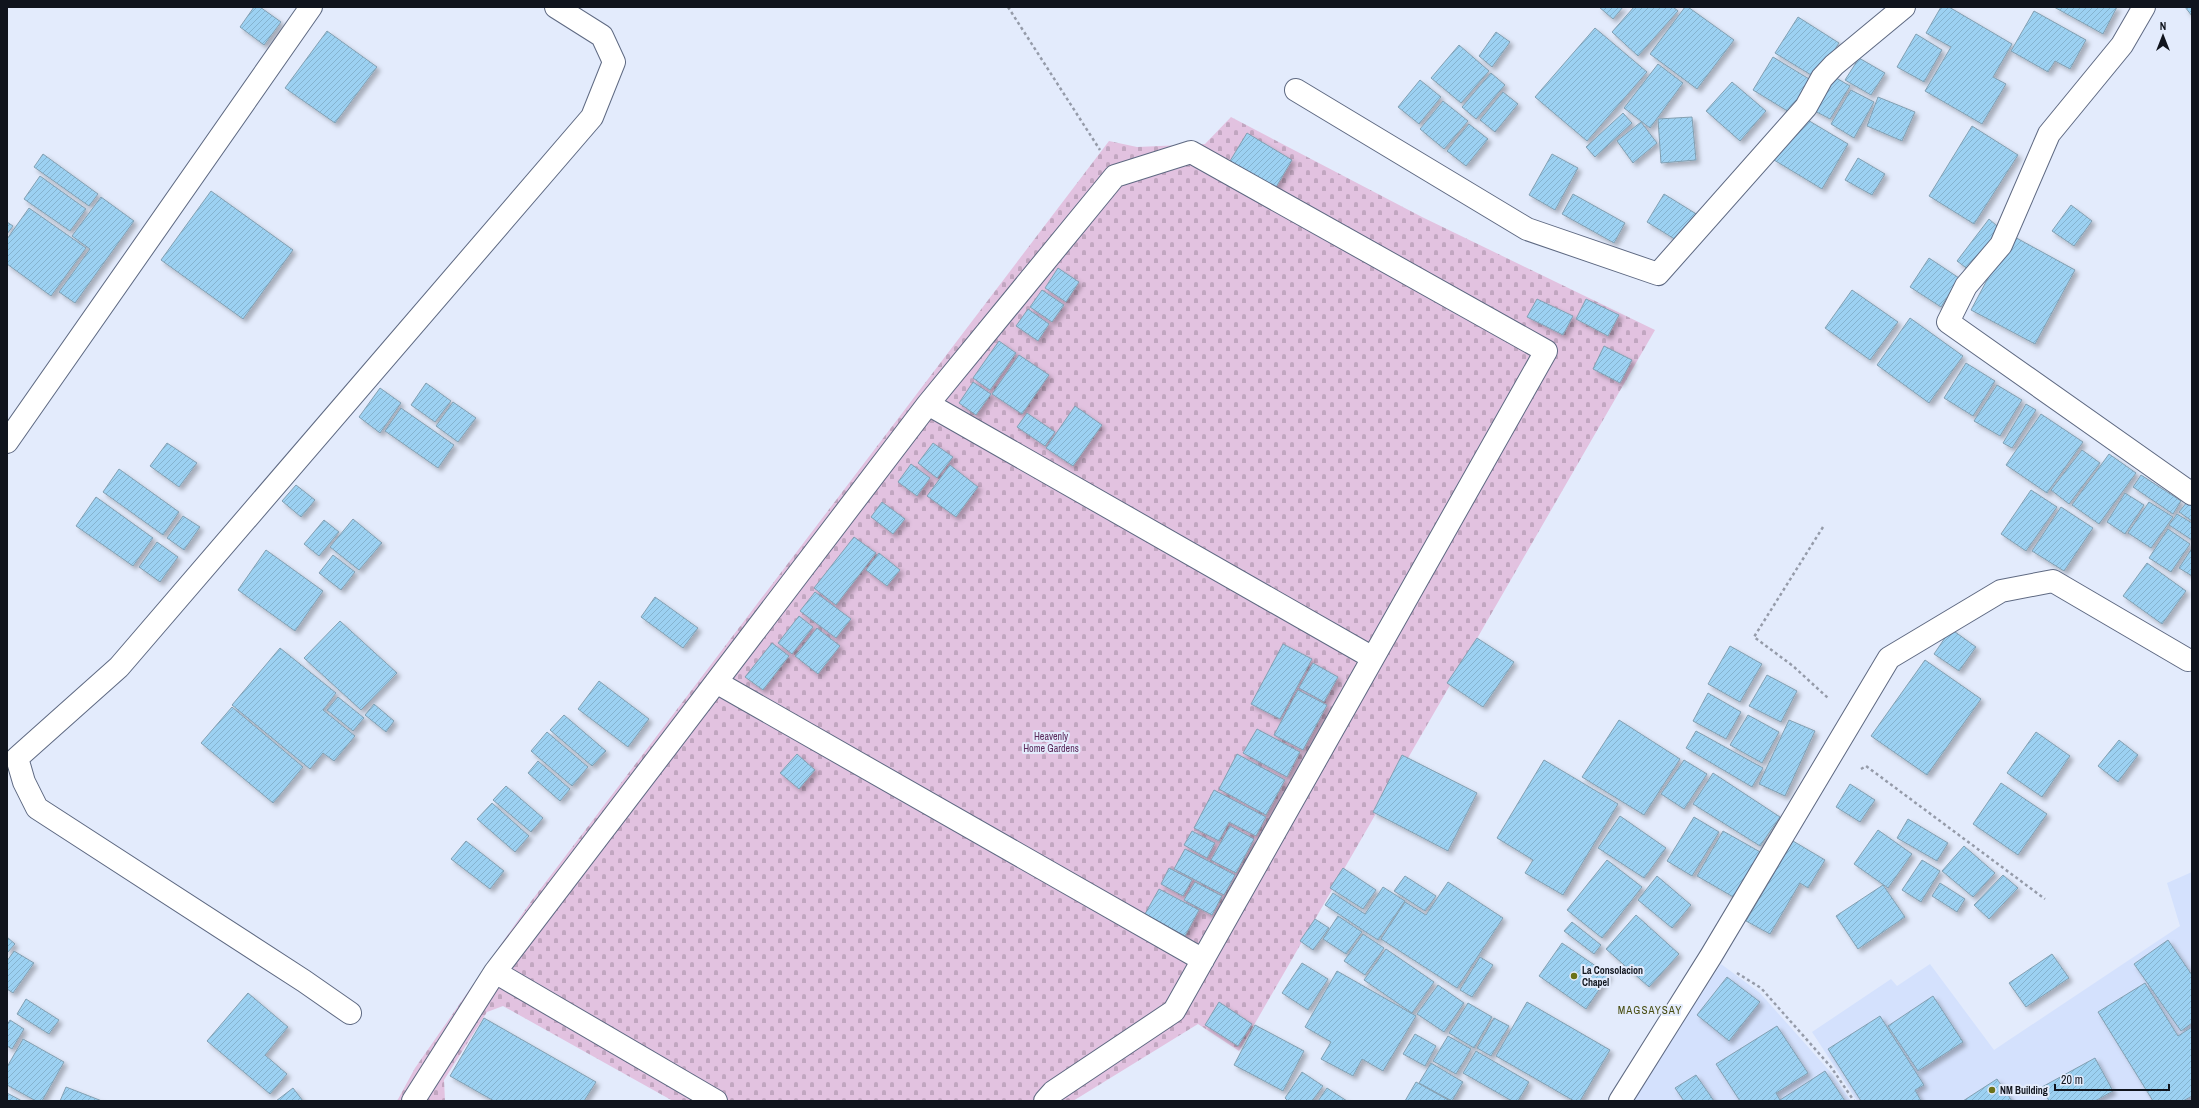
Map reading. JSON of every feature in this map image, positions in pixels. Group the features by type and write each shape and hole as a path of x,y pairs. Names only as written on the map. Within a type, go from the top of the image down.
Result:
{"street":[{"path":"7,442 311,7"},
{"path":"350,1013 304,981 37,808 15,782 17,758 118,667 592,118 614,62 602,36 556,7"},
{"path":"1296,90 1527,229 1658,274 1806,107 1822,78 1834,65 1904,7"},
{"path":"2144,7 2122,44 2049,134 2001,245 1966,286 1948,322 2192,494"},
{"path":"413,1101 495,972 928,404 1115,176 1190,152 1546,351 1174,1011 1053,1092 1045,1101"},
{"path":"928,404 1373,658"},
{"path":"1620,1101 1712,956 1889,658 2001,591 2053,581 2188,660"},
{"path":"716,682 1203,960"},
{"path":"495,972 716,1101"}],"path":[{"path":"1008,7 1115,176"},
{"path":"1823,528 1754,637 1793,666 1852,719"},
{"path":"1859,769 1866,766 2045,898"},
{"path":"1712,956 1761,988 1831,1067 1854,1101"}],"shaded area":[{"path":"2192,872 2192,1101 1857,1101 1812,1032 1891,979 1897,986 1930,964 1994,1050 2180,926 2167,883"},
{"path":"1721,964 1760,993 1834,1076 1851,1101 1626,1101 1663,1052"}],"green space":[{"name":"Heavenly Home Gardens","path":"1231,117 1422,217 1655,330 1239,1051 1198,1024 1073,1101 673,1101 503,1006 487,1012 444,1080 445,1101 397,1101 415,1068 532,900 1109,141 1137,147 1205,144"}],"building":[{"path":"254,7 260,7 281,22 264,45 240,27"},
{"path":"1599,7 1623,7 1613,19"},
{"path":"1634,7 1673,7 1678,11 1638,56 1612,32"},
{"path":"1685,7 1688,7 1734,40 1697,89 1650,54"},
{"path":"1941,7 1949,7 2012,44 1993,77 2006,84 1982,124 1925,91 1951,47 1926,33"},
{"path":"2054,7 2117,7 2103,34"},
{"path":"2185,7 2192,7 2192,16"},
{"path":"2034,11 2086,40 2070,69 2055,61 2048,72 2011,51"},
{"path":"1798,17 1839,43 1816,78 1775,53"},
{"path":"1595,28 1647,72 1587,141 1535,97"},
{"path":"327,31 377,67 335,123 285,88"},
{"path":"1496,32 1510,42 1492,67 1479,56"},
{"path":"1916,34 1942,50 1924,82 1897,67"},
{"path":"1459,45 1489,71 1461,103 1431,78"},
{"path":"1773,57 1814,82 1794,115 1753,90"},
{"path":"1859,58 1885,73 1871,95 1845,80"},
{"path":"1658,64 1683,83 1650,128 1624,108"},
{"path":"1491,73 1505,85 1476,119 1462,107"},
{"path":"1831,75 1850,86 1830,119 1811,109"},
{"path":"1420,80 1441,97 1419,124 1398,107"},
{"path":"1732,82 1766,111 1740,141 1706,111"},
{"path":"1851,90 1874,102 1854,138 1831,124"},
{"path":"1503,92 1518,104 1495,132 1480,120"},
{"path":"1878,97 1915,112 1902,141 1867,126"},
{"path":"1443,101 1468,121 1444,149 1420,129"},
{"path":"1623,113 1632,123 1595,157 1586,147"},
{"path":"1801,116 1848,144 1822,189 1774,160"},
{"path":"1692,117 1696,160 1661,163 1658,119"},
{"path":"1641,122 1657,143 1633,163 1617,141"},
{"path":"1469,124 1488,139 1466,166 1447,151"},
{"path":"1972,126 2018,155 1974,224 1929,196"},
{"path":"1247,133 1292,160 1275,189 1230,161"},
{"path":"43,154 98,194 89,206 34,167"},
{"path":"1552,154 1578,168 1555,210 1529,195"},
{"path":"1858,158 1885,174 1872,195 1845,180"},
{"path":"40,176 86,209 70,231 24,199"},
{"path":"211,191 293,250 243,319 161,260"},
{"path":"1573,194 1625,223 1614,243 1562,214"},
{"path":"1664,194 1698,215 1681,243 1647,222"},
{"path":"101,197 134,221 75,303 59,292 90,249 72,236"},
{"path":"2071,205 2092,221 2074,246 2052,231"},
{"path":"29,208 86,248 51,296 7,264 7,239"},
{"path":"1989,219 2004,232 1973,273 1957,261"},
{"path":"7,222 13,226 7,234"},
{"path":"2011,235 2075,270 2035,344 1971,310"},
{"path":"1929,258 1959,278 1941,307 1910,287"},
{"path":"1058,268 1079,282 1066,302 1045,288"},
{"path":"1042,290 1064,305 1052,322 1030,307"},
{"path":"1852,290 1898,322 1870,360 1825,328"},
{"path":"1537,299 1573,316 1563,335 1527,317"},
{"path":"1586,299 1619,315 1608,336 1576,319"},
{"path":"1028,309 1049,324 1038,341 1016,326"},
{"path":"1910,318 1963,356 1929,403 1877,365"},
{"path":"999,341 1016,353 990,390 973,378"},
{"path":"1604,346 1632,360 1620,383 1593,369"},
{"path":"1019,355 1049,375 1022,414 992,394"},
{"path":"1966,363 1995,381 1973,416 1944,398"},
{"path":"973,382 991,394 976,415 959,403"},
{"path":"426,383 451,401 435,422 411,405"},
{"path":"1997,385 2022,400 2000,436 1974,421"},
{"path":"380,388 401,403 380,433 359,417"},
{"path":"453,402 476,418 458,442 436,426"},
{"path":"2026,404 2036,410 2012,448 2003,443"},
{"path":"1075,406 1102,425 1073,466 1046,448"},
{"path":"401,408 454,445 438,468 385,431"},
{"path":"1027,413 1055,432 1045,446 1017,427"},
{"path":"2041,414 2083,442 2047,493 2006,465"},
{"path":"167,443 197,463 179,487 150,466"},
{"path":"933,443 953,457 937,478 918,463"},
{"path":"2082,450 2100,463 2069,504 2051,490"},
{"path":"2109,454 2136,473 2099,524 2072,505"},
{"path":"911,464 930,478 917,496 898,482"},
{"path":"950,465 978,487 956,517 927,496"},
{"path":"119,469 179,512 163,535 103,492"},
{"path":"2141,475 2181,501 2173,514 2133,487"},
{"path":"296,485 315,500 301,517 282,501"},
{"path":"2031,490 2057,507 2026,551 2001,534"},
{"path":"2125,493 2144,505 2125,534 2107,522"},
{"path":"96,497 153,538 133,566 76,526"},
{"path":"882,502 905,519 893,534 871,517"},
{"path":"2149,502 2173,517 2151,548 2128,533"},
{"path":"2187,502 2192,505 2192,521 2179,512"},
{"path":"2061,507 2093,528 2064,571 2032,551"},
{"path":"2177,514 2192,523 2192,540 2169,525"},
{"path":"183,516 200,527 184,550 167,538"},
{"path":"353,519 382,543 359,570 330,547"},
{"path":"324,520 339,532 319,556 304,544"},
{"path":"2168,529 2190,544 2171,572 2149,558"},
{"path":"854,537 876,553 836,605 814,588"},
{"path":"157,542 178,557 160,582 139,567"},
{"path":"2192,548 2192,576 2179,568"},
{"path":"266,550 323,591 295,631 238,590"},
{"path":"879,553 900,570 887,586 866,570"},
{"path":"333,555 355,572 341,590 319,573"},
{"path":"2147,563 2186,591 2162,624 2123,596"},
{"path":"815,592 851,619 836,638 800,611"},
{"path":"655,597 698,628 683,648 641,617"},
{"path":"799,616 813,627 792,654 778,643"},
{"path":"340,621 397,673 361,710 304,658"},
{"path":"817,628 840,646 818,674 795,656"},
{"path":"1951,629 1976,647 1959,671 1934,654"},
{"path":"1477,638 1514,662 1483,707 1447,683"},
{"path":"772,643 789,656 763,690 745,677"},
{"path":"1283,644 1312,659 1280,719 1251,704"},
{"path":"1730,646 1762,664 1740,702 1708,684"},
{"path":"280,648 336,693 323,710 355,736 334,761 323,753 310,769 232,705"},
{"path":"1925,660 1981,699 1927,775 1871,736"},
{"path":"1313,663 1338,677 1324,702 1299,688"},
{"path":"1767,675 1797,691 1781,722 1749,706"},
{"path":"599,681 649,719 628,747 578,709"},
{"path":"1298,690 1327,705 1303,750 1274,735"},
{"path":"1708,693 1741,712 1726,739 1693,721"},
{"path":"338,697 364,718 353,731 327,710"},
{"path":"374,704 394,721 386,732 365,715"},
{"path":"232,707 303,767 273,803 201,743"},
{"path":"564,715 606,751 592,766 550,730"},
{"path":"1748,715 1779,732 1762,763 1730,745"},
{"path":"1619,720 1680,759 1644,815 1582,777"},
{"path":"1789,720 1815,731 1785,796 1759,784"},
{"path":"1257,729 1300,752 1287,777 1243,753"},
{"path":"1696,731 1763,768 1752,787 1686,748"},
{"path":"547,732 588,767 572,786 531,751"},
{"path":"2036,732 2070,756 2042,797 2007,773"},
{"path":"2119,740 2138,755 2118,782 2098,766"},
{"path":"797,754 815,770 799,789 780,773"},
{"path":"1237,754 1285,780 1266,815 1219,789"},
{"path":"1402,755 1477,793 1448,851 1373,812"},
{"path":"1544,760 1618,804 1563,895 1525,873 1533,860 1497,838"},
{"path":"1684,760 1707,774 1684,809 1661,794"},
{"path":"538,761 570,789 560,801 528,773"},
{"path":"1713,773 1780,817 1760,846 1693,804"},
{"path":"2001,783 2047,814 2018,855 1973,824"},
{"path":"1850,784 1875,800 1860,822 1836,807"},
{"path":"506,786 543,818 531,832 493,800"},
{"path":"1214,790 1266,817 1256,836 1229,822 1219,841 1194,828"},
{"path":"492,803 529,836 515,852 477,819"},
{"path":"1620,816 1666,848 1644,878 1598,848"},
{"path":"1694,817 1719,832 1692,876 1667,861"},
{"path":"1908,819 1948,843 1937,861 1897,838"},
{"path":"1230,826 1254,839 1236,873 1211,860"},
{"path":"1878,830 1912,854 1888,888 1854,864"},
{"path":"1192,831 1215,843 1207,858 1184,845"},
{"path":"1723,831 1762,853 1735,898 1697,876"},
{"path":"466,841 504,871 490,889 451,859"},
{"path":"1793,841 1825,860 1808,888 1800,883 1770,934 1746,921"},
{"path":"1964,846 1995,873 1973,897 1942,871"},
{"path":"1185,849 1235,875 1224,895 1174,869"},
{"path":"1607,860 1642,887 1602,938 1567,910"},
{"path":"1922,860 1940,871 1921,902 1902,890"},
{"path":"1169,868 1192,880 1183,896 1161,884"},
{"path":"1343,868 1376,890 1363,909 1330,888"},
{"path":"2003,875 2018,888 1989,919 1974,905"},
{"path":"1405,876 1436,896 1425,911 1394,891"},
{"path":"1657,876 1691,905 1672,928 1638,900"},
{"path":"1195,882 1222,896 1212,915 1184,900"},
{"path":"1448,882 1503,918 1457,988 1381,939 1405,902 1426,915"},
{"path":"1940,883 1965,899 1957,912 1932,896"},
{"path":"1883,885 1905,917 1858,949 1836,916"},
{"path":"1383,887 1405,901 1378,940 1325,905 1333,893 1365,914"},
{"path":"1159,889 1199,910 1185,936 1145,914"},
{"path":"1636,915 1679,954 1649,987 1606,949"},
{"path":"1338,916 1362,932 1346,954 1323,939"},
{"path":"1315,919 1329,928 1313,950 1300,941"},
{"path":"1572,922 1601,945 1594,954 1564,931"},
{"path":"1363,934 1384,948 1365,975 1344,961"},
{"path":"7,937 15,944 7,953"},
{"path":"2168,940 2192,975 2192,1023 2181,1031 2134,964"},
{"name":"La Consolacion Chapel","path":"1562,943 1609,975 1586,1009 1539,976"},
{"path":"1386,949 1434,982 1412,1013 1364,980"},
{"path":"14,951 34,963 13,993 7,989 7,961"},
{"path":"2052,954 2069,978 2026,1007 2009,983"},
{"path":"1480,957 1493,965 1472,997 1460,990"},
{"path":"1302,963 1328,979 1308,1010 1282,993"},
{"path":"1337,971 1416,1016 1383,1071 1362,1059 1353,1076 1321,1059 1331,1042 1305,1027"},
{"path":"1727,977 1760,1002 1729,1041 1697,1015"},
{"path":"2145,983 2178,1036 2192,1027 2192,1096 2183,1101 2153,1101 2098,1012"},
{"path":"1438,985 1464,1003 1444,1032 1417,1014"},
{"path":"248,993 288,1027 265,1055 287,1074 270,1094 207,1041"},
{"path":"1933,996 1963,1042 1918,1071 1888,1026"},
{"path":"26,999 59,1020 49,1034 17,1014"},
{"path":"1219,1002 1252,1024 1238,1046 1205,1025"},
{"path":"1527,1002 1610,1050 1580,1101 1574,1101 1496,1056"},
{"path":"1468,1003 1492,1017 1474,1048 1449,1033"},
{"path":"1880,1016 1924,1085 1915,1090 1921,1101 1861,1101 1828,1049"},
{"path":"484,1018 596,1082 584,1101 494,1101 450,1076"},
{"path":"1494,1018 1509,1026 1491,1056 1477,1048"},
{"path":"10,1020 24,1029 12,1049 7,1046 7,1025"},
{"path":"1255,1025 1304,1051 1283,1091 1234,1065"},
{"path":"1777,1026 1808,1073 1776,1093 1780,1100 1825,1071 1845,1101 1740,1101 1716,1064"},
{"path":"1415,1034 1436,1046 1425,1066 1403,1054"},
{"path":"1448,1036 1471,1049 1456,1074 1433,1061"},
{"path":"23,1039 64,1062 42,1101 36,1101 7,1085 7,1067"},
{"path":"1476,1051 1529,1082 1518,1101 1512,1101 1463,1073"},
{"path":"2095,1058 2113,1091 2095,1101 2049,1101 2042,1087"},
{"path":"1431,1063 1463,1082 1452,1101 1419,1083"},
{"path":"1302,1072 1323,1086 1312,1101 1288,1101 1285,1098"},
{"path":"1696,1075 1714,1101 1684,1101 1675,1088"},
{"name":"NM Building","path":"1997,1079 2012,1101 1963,1101"},
{"path":"1416,1082 1450,1101 1405,1101"},
{"path":"66,1087 102,1101 60,1101"},
{"path":"293,1088 303,1101 276,1101"},
{"path":"1327,1088 1347,1101 1318,1101"},
{"path":"7,1093 22,1101 7,1101"}],"place":[{"name":"La Consolacion Chapel","path":"1574,976"},
{"name":"NM Building","path":"1992,1090"}],"district":[{"name":"MAGSAYSAY","path":"1650,1010"}]}
